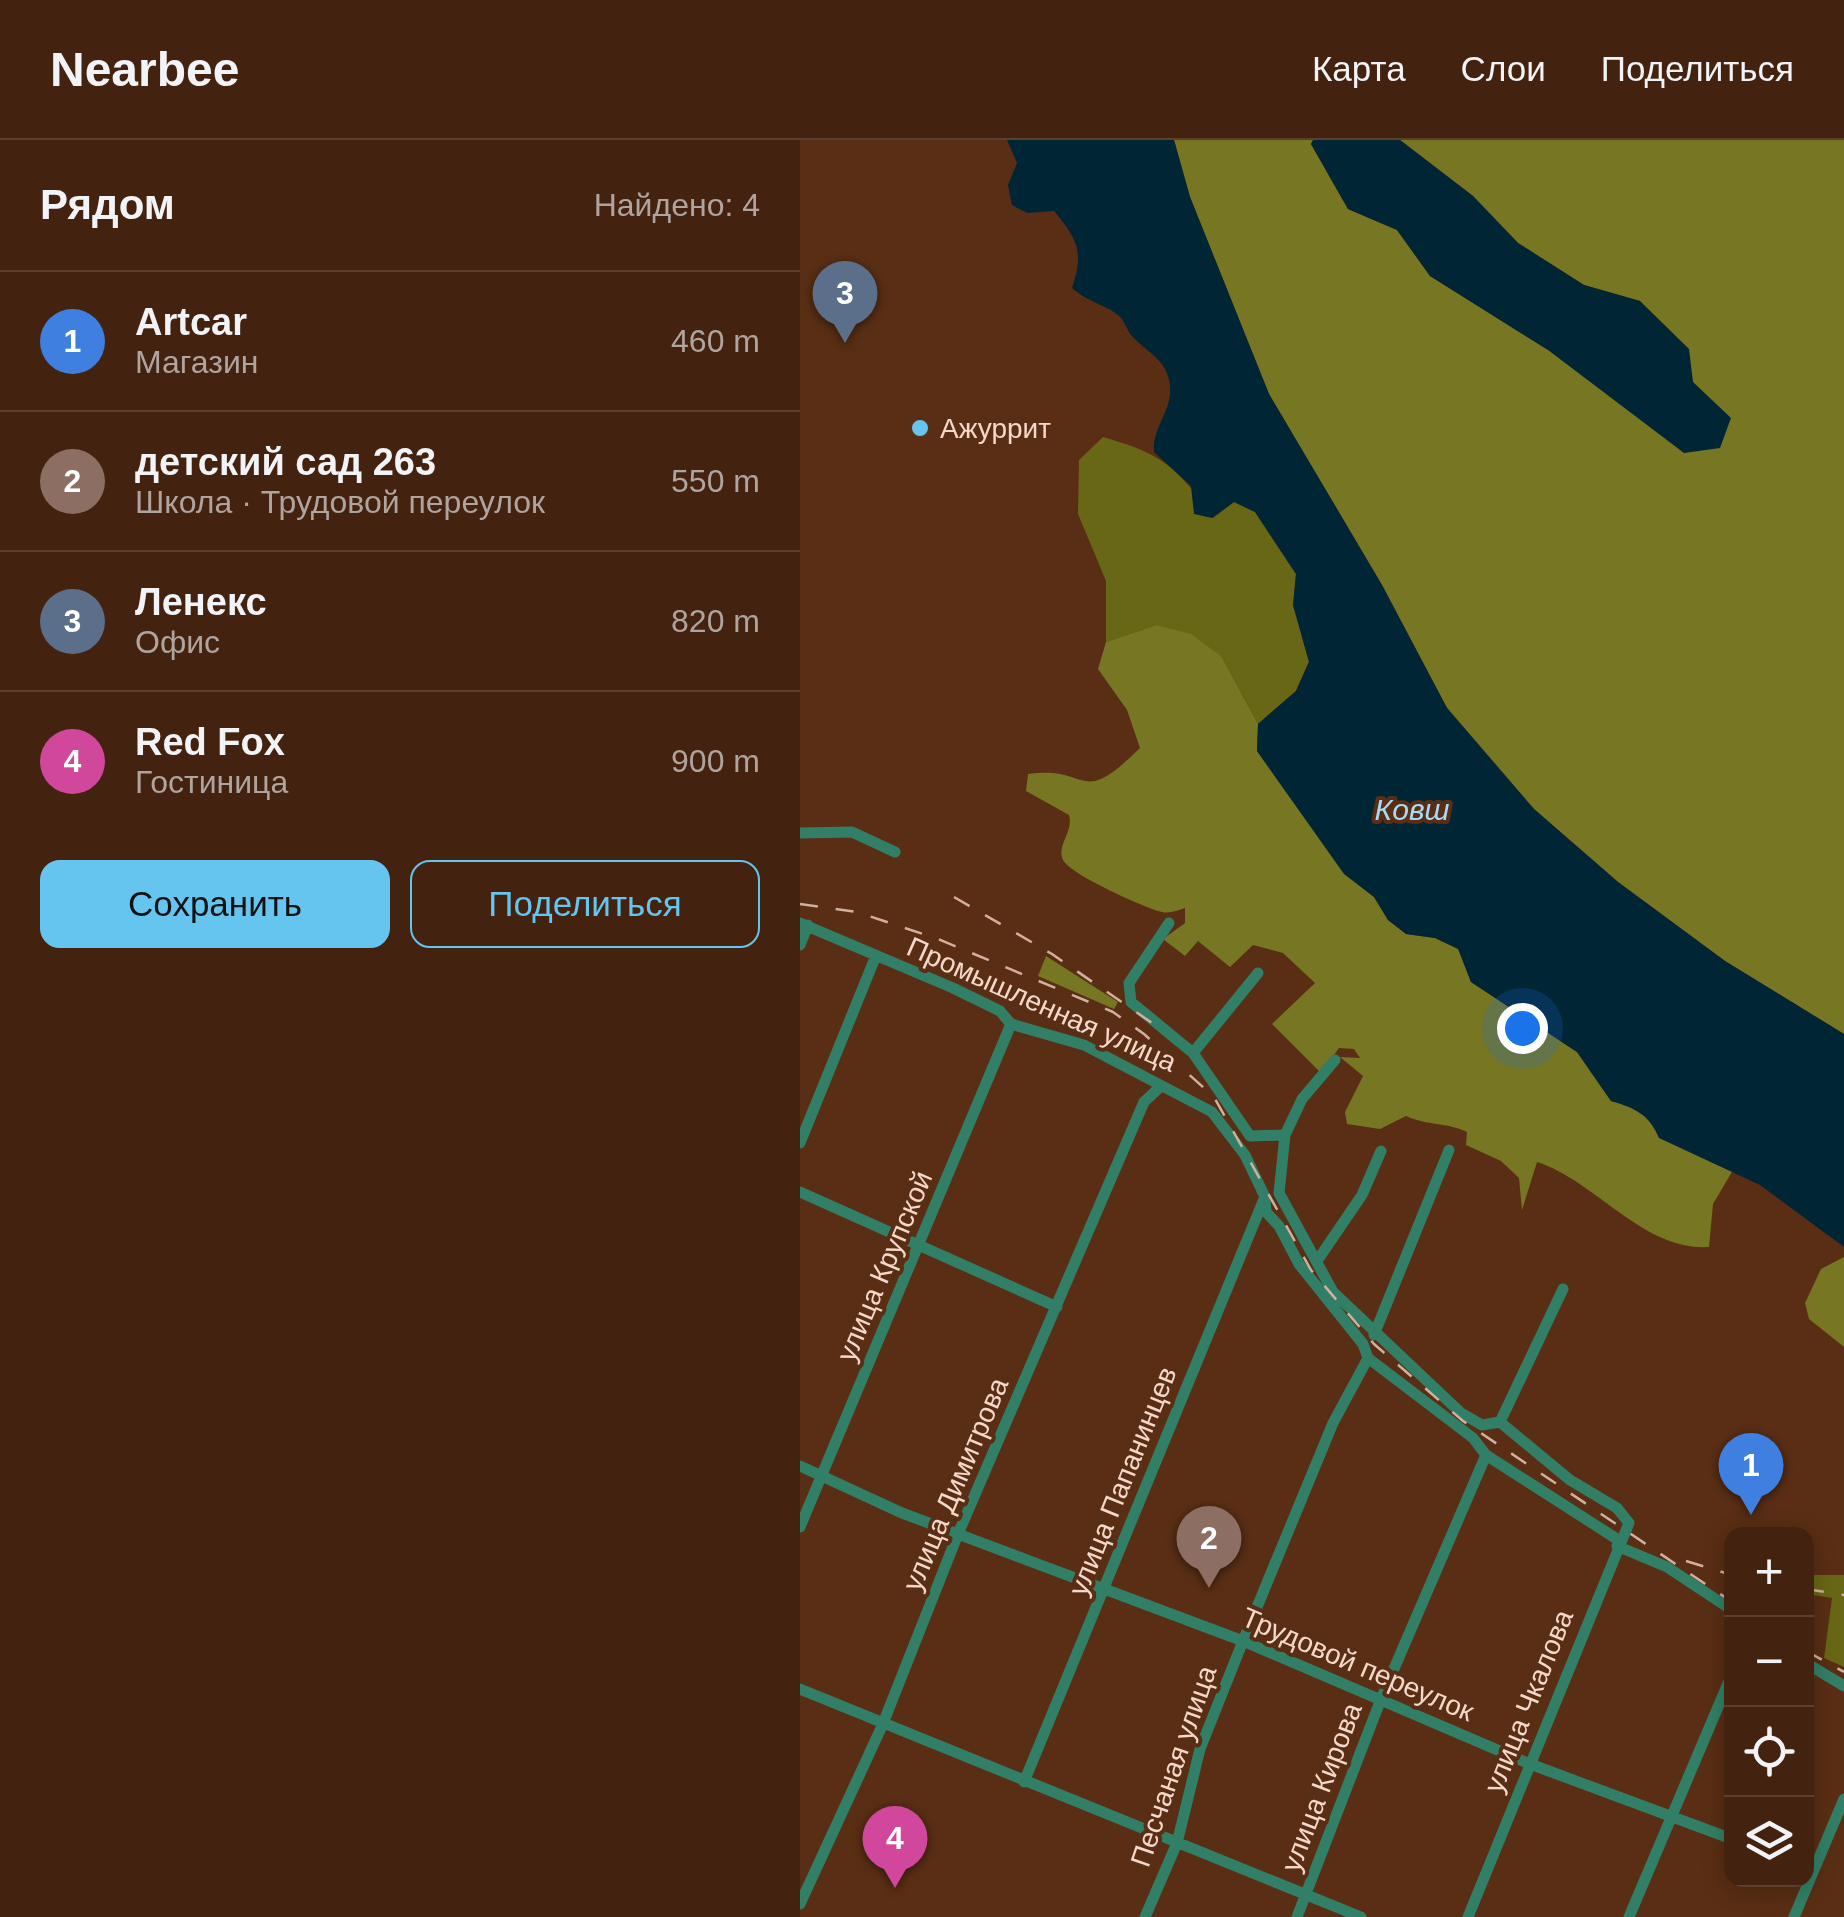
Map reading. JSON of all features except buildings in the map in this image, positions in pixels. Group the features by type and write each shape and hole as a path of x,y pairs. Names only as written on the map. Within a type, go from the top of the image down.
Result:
{"street":[{"path":"800,832 852,832 894,852"},
{"name":"Промышленная улица","path":"1170,922 1129,984 1132,1002 1193,1053 1250,1136 1284,1135"},
{"path":"800,944 804,924"},
{"name":"Промышленная улица","path":"804,924 1000,1011 1011,1024 1084,1045 1160,1087 1192,1099 1223,1121 1265,1197 1266,1212 1279,1226 1299,1264 1363,1344 1368,1358 1472,1438 1486,1455 1619,1544"},
{"path":"800,1143 875,958"},
{"path":"1193,1053 1258,973"},
{"name":"улица Крупской","path":"800,1527 1011,1024"},
{"path":"1336,1060 1302,1100 1284,1135 1279,1192 1333,1292 1374,1334 1461,1413 1482,1425 1500,1422 1563,1289"},
{"name":"улица Димитрова","path":"800,1904 882,1726 958,1534 1144,1102 1160,1087"},
{"path":"1374,1334 1449,1150"},
{"path":"1317,1262 1362,1195 1381,1152"},
{"path":"800,1192 1057,1306"},
{"name":"улица Папанинцев","path":"1024,1782 1265,1197"},
{"name":"Песчаная улица","path":"1145,1917 1177,1843 1200,1749 1333,1423 1368,1358"},
{"name":"улица Чкалова","path":"1468,1917 1629,1523 1617,1508 1570,1480 1500,1422"},
{"name":"улица Кирова","path":"1297,1917 1381,1699 1486,1455"},
{"name":"Трудовой переулок","path":"800,1466 958,1534 1243,1642 1530,1764 1724,1836"},
{"path":"1619,1544 1667,1568 1724,1605"},
{"path":"1814,1668 1844,1686"},
{"path":"800,1689 882,1726 1362,1917"},
{"path":"1629,1917 1724,1693"},
{"path":"1814,1860 1844,1799"},
{"path":"1794,1917 1804,1887"}],"shaded area":[{"path":"1174,140 1313,140 1311,144 1348,209 1397,230 1430,276 1548,350 1693,382 1640,301 1584,285 1518,243 1473,196 1400,140 1844,140 1844,1034 1725,961 1618,882 1534,809 1447,708 1382,585 1269,394 1190,197"},
{"path":"1103,437 1167,464 1213,518 1234,502 1255,512 1296,574 1293,605 1309,661 1296,691 1258,724 1222,657 1156,625 1106,642 1106,581 1078,514 1079,460"},
{"path":"1156,625 1191,634 1222,657 1258,724 1257,751 1344,873 1374,897 1388,920 1406,934 1435,938 1459,949 1471,982 1577,1052 1611,1101 1640,1113 1660,1138 1733,1170 1713,1204 1709,1247 1663,1238 1559,1171 1537,1162 1522,1210 1519,1178 1501,1161 1466,1145 1467,1132 1459,1129 1406,1116 1380,1129 1347,1124 1345,1112 1363,1076 1340,1057 1360,1058 1354,1049 1339,1048 1321,1073 1272,1024 1315,983 1283,953 1253,945 1230,967 1198,941 1185,956 1163,939 1185,923 1185,908 1165,912 1140,904 1093,882 1063,860 1069,815 1026,791 1028,774 1049,773 1094,781 1120,767 1140,748 1127,710 1098,669 1106,642"},
{"path":"1046,956 1118,1002 1114,1009 1038,976"},
{"path":"1844,1257 1844,1347 1809,1319 1805,1303 1821,1269"},
{"path":"1814,1575 1844,1575 1844,1667 1824,1658 1832,1598 1814,1595"}],"water":[{"name":"Ковш","path":"1007,140 1174,140 1190,197 1269,394 1382,585 1447,708 1534,809 1618,882 1725,961 1844,1034 1844,1247 1760,1185 1659,1138 1640,1113 1611,1101 1577,1052 1471,982 1458,949 1435,938 1406,934 1388,920 1374,897 1344,874 1257,751 1258,724 1296,691 1309,662 1293,605 1296,574 1255,512 1234,502 1212,518 1194,514 1191,486 1154,452 1170,394 1165,369 1132,336 1119,316 1072,288 1078,264 1076,246 1054,211 1027,213 1012,205 1008,185 1017,163"},
{"path":"1313,140 1400,140 1473,196 1518,243 1584,285 1640,301 1689,349 1693,382 1731,418 1720,448 1684,453 1548,350 1430,276 1397,230 1348,209 1311,144"}],"railway":[{"path":"954,897 1052,954 1152,1023"},
{"path":"800,904 857,912 938,939 1113,1012 1144,1034 1214,1097 1311,1270 1374,1344 1463,1421 1724,1597"},
{"path":"1686,1561 1724,1573"},
{"path":"1814,1590 1844,1595"},
{"path":"1814,1655 1844,1672"}],"place":[{"name":"Ленекс","path":"845,343"},
{"name":"Ажуррит","path":"920,428"},
{"name":"Artcar","path":"1751,1515"},
{"name":"детский сад 263","path":"1209,1588"},
{"name":"Red Fox","path":"895,1888"}]}
